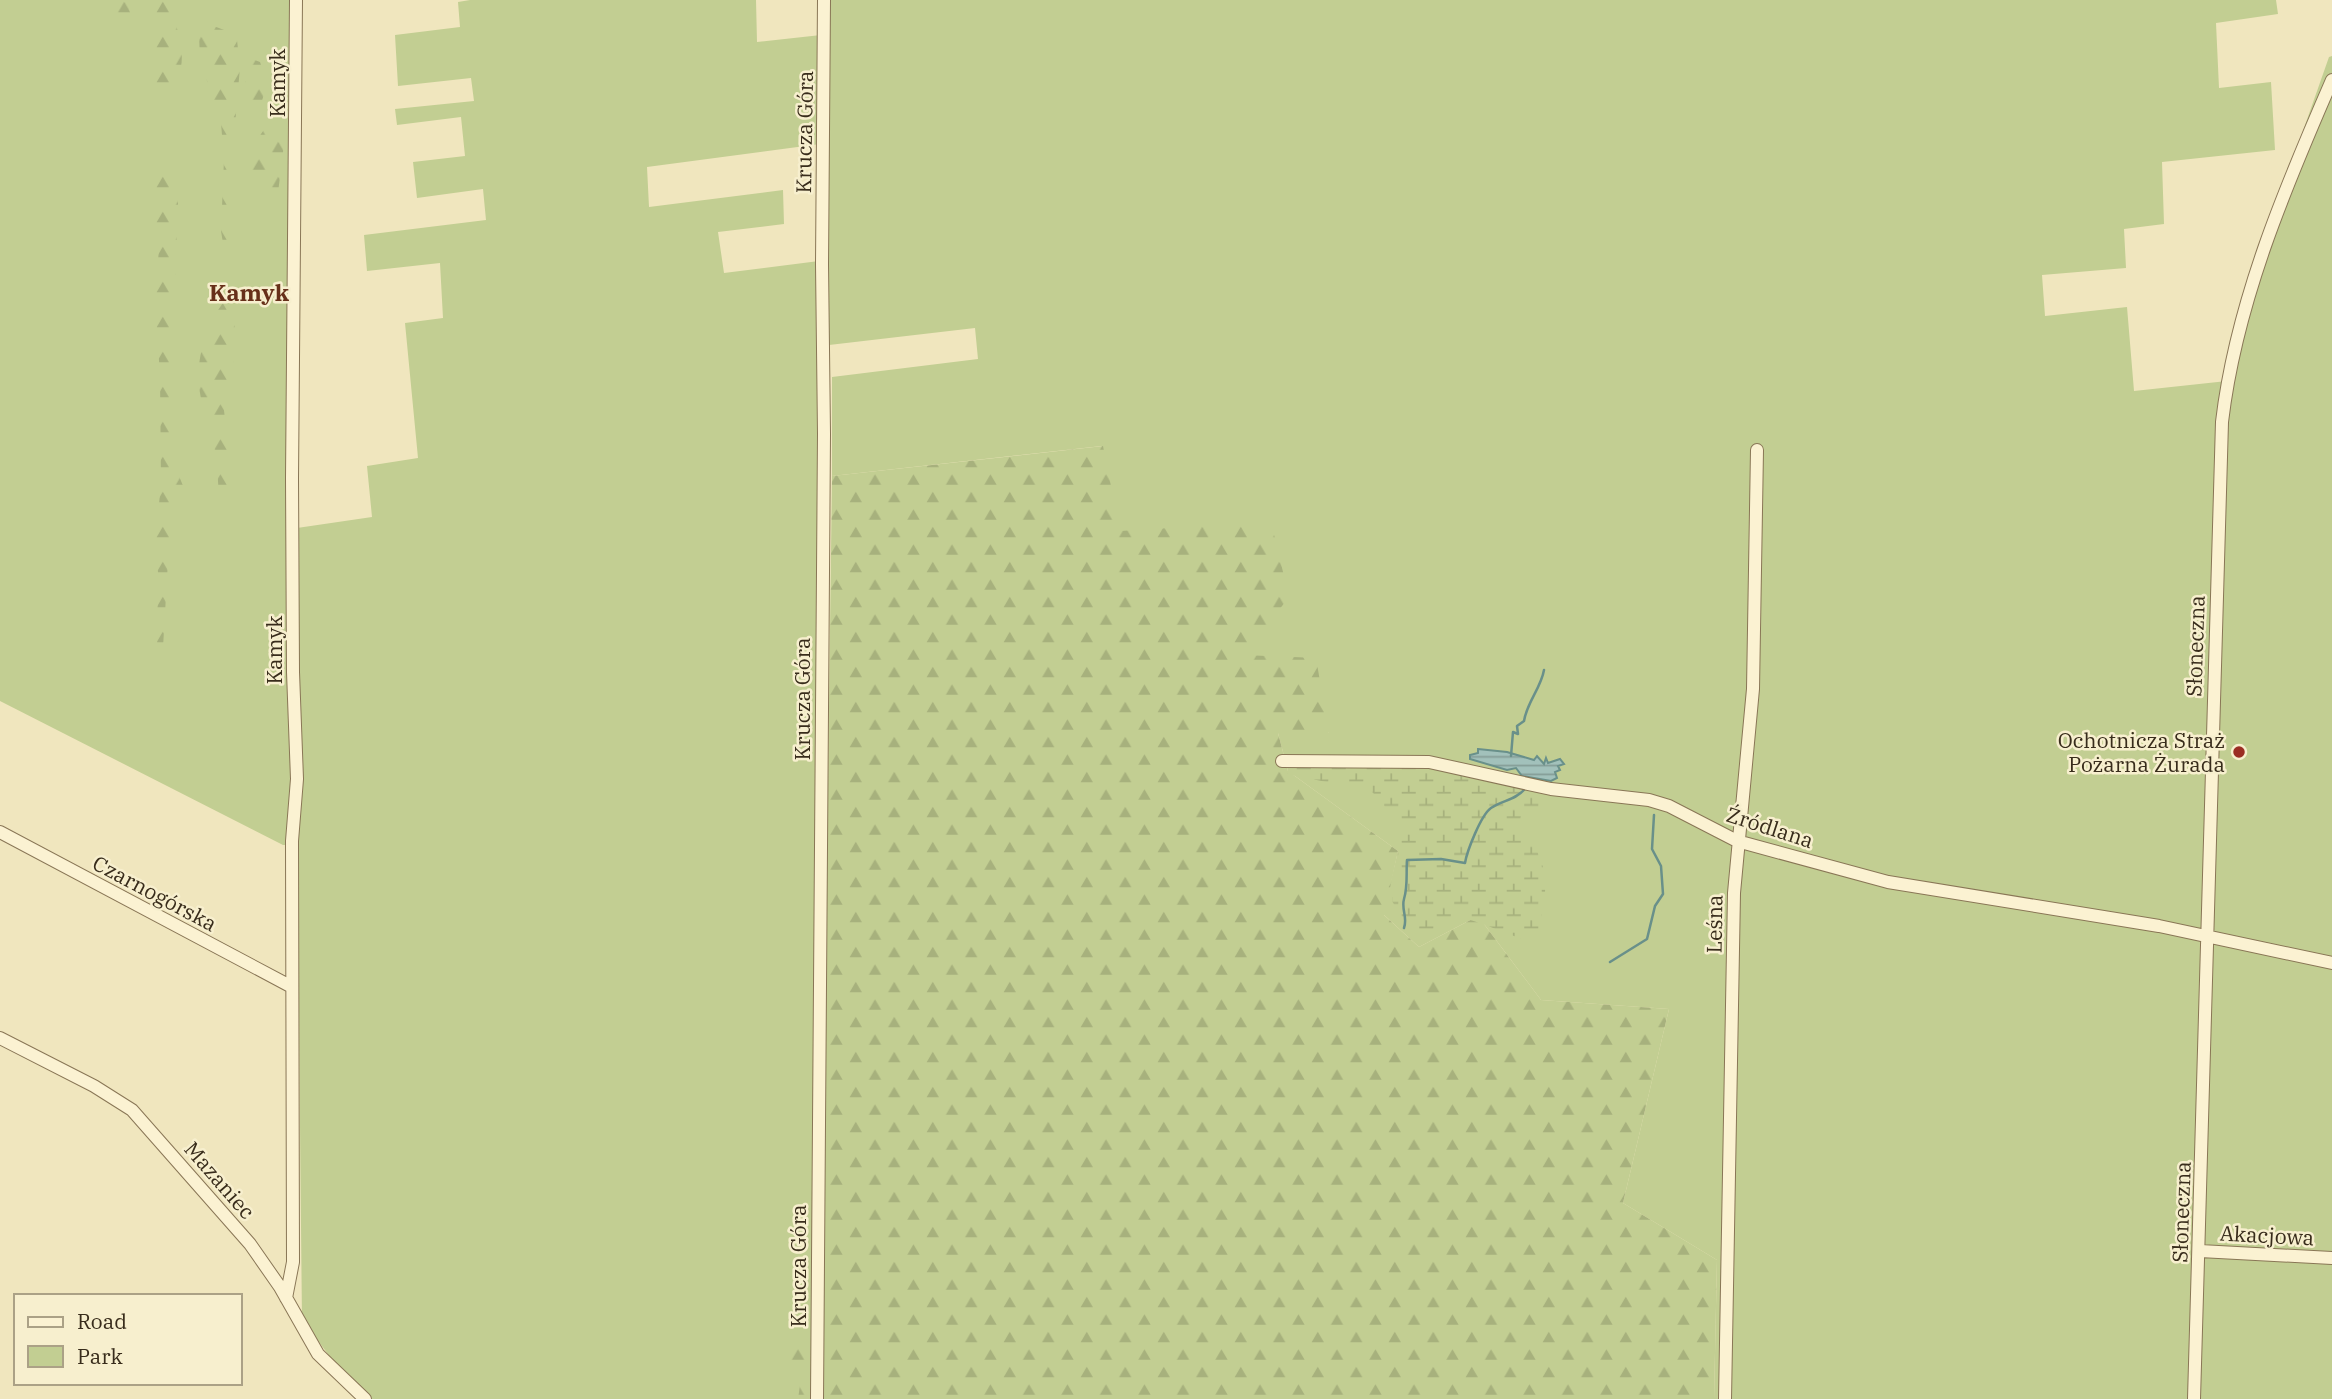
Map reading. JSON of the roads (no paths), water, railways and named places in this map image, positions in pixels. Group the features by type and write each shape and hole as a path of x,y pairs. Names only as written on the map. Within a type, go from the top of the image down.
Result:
{"street":[{"name":"Kamyk","path":"286,1298 293,1262 292,841 297,779 293,672 292,491 296,0"},
{"name":"Krucza Góra","path":"817,1399 824,434 824,0"},
{"name":"Słoneczna","path":"2194,1399 2219,481 2226,389 2265,249 2298,158 2332,80"},
{"name":"Leśna","path":"1725,1399 1737,841 1753,689 1757,450"},
{"name":"Źródlana","path":"1282,761 1429,762 1552,789 1649,800 1669,806 1737,841 1888,882 2207,935 2332,962"},
{"name":"Czarnogórska","path":"0,832 292,987"},
{"name":"Mazaniec","path":"0,1038 94,1086 132,1111 241,1233 286,1298 318,1354 365,1399"},
{"name":"Akacjowa","path":"2200,1251 2332,1258"}],"water":[{"path":"1478,749 1507,752 1534,760 1537,756 1544,764 1546,758 1548,763 1560,759 1564,764 1558,766 1560,770 1555,772 1557,778 1551,781 1522,776 1516,768 1507,770 1470,759 1470,755 1478,753"}],"waterway":[{"path":"1511,756 1513,732 1518,734 1517,726 1524,721 1544,670"},
{"path":"1404,928 1403,903 1407,860 1441,859 1465,863 1468,850 1487,812 1525,789"},
{"path":"1610,962 1647,939 1655,906 1663,894 1661,866 1652,849 1654,815"}],"place":[{"name":"Ochotnicza Straż Pożarna Żurada","path":"2239,752"}],"district":[{"name":"Kamyk","path":"249,292"}]}
